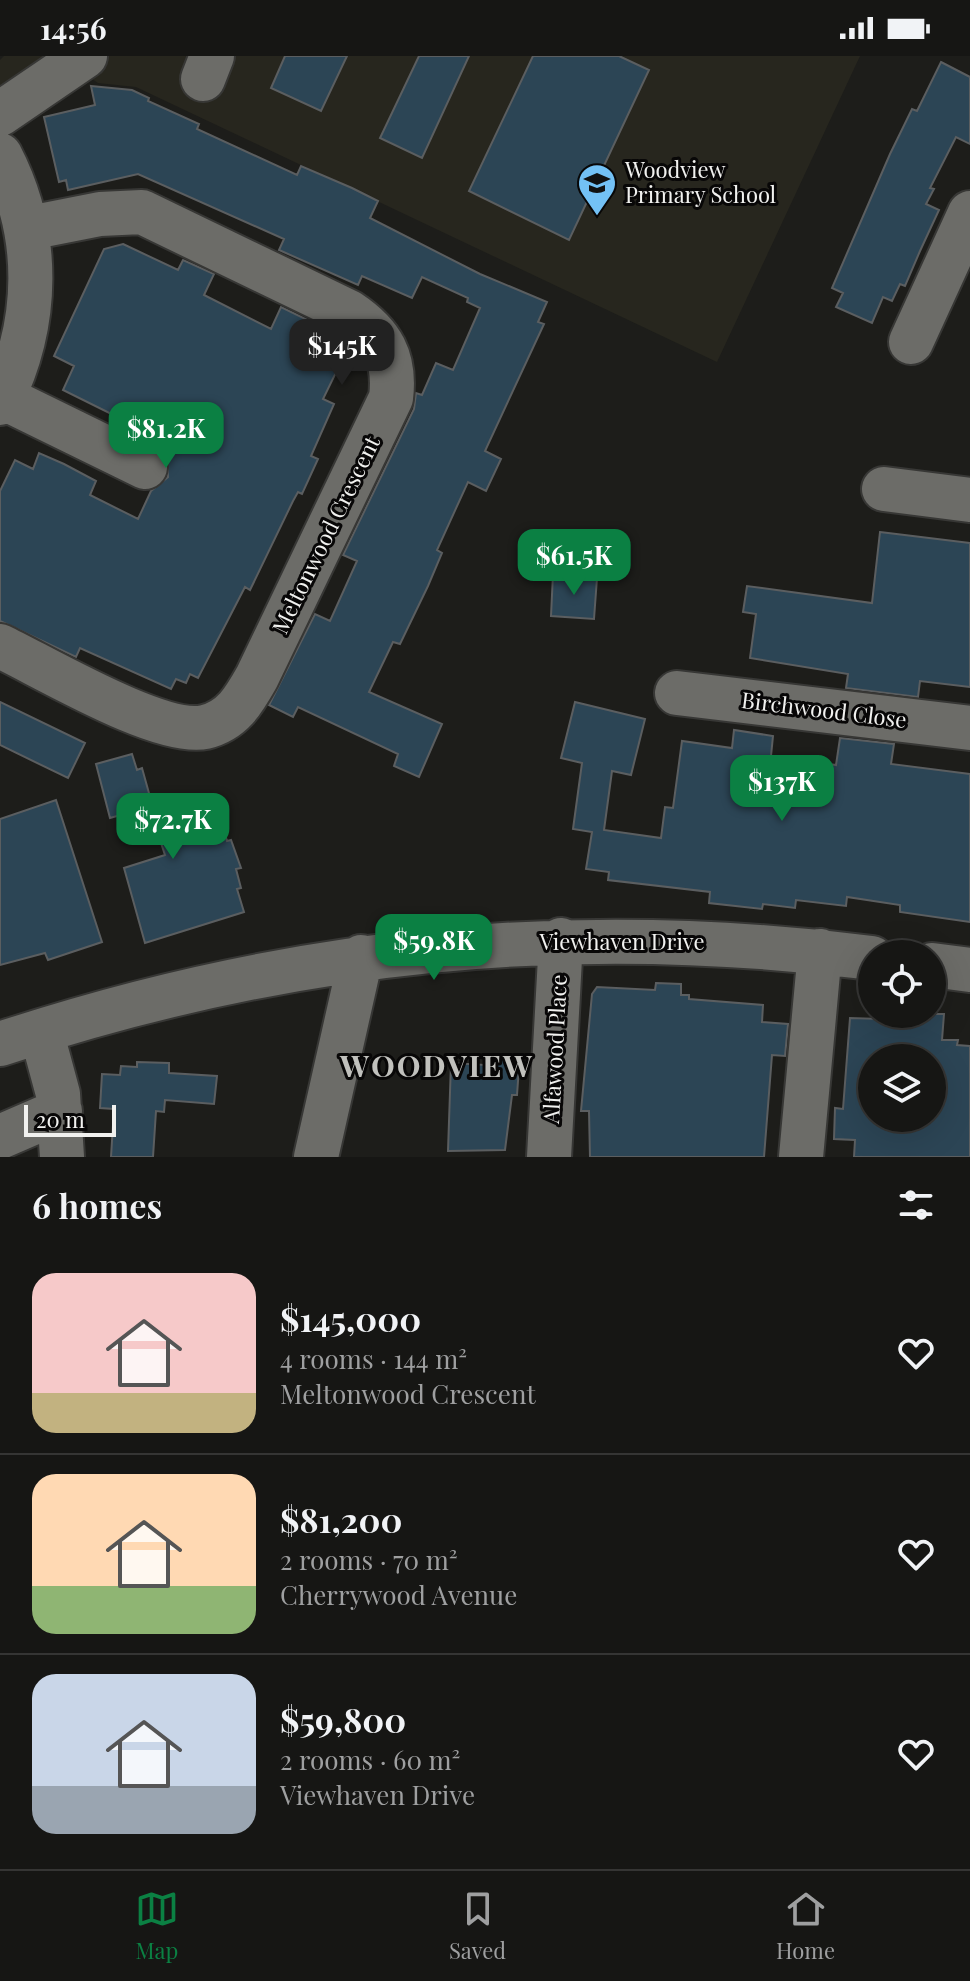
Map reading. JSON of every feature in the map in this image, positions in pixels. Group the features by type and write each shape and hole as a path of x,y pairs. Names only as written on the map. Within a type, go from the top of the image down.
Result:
{"street":[{"path":"0,114 85,56"},
{"path":"0,155 29,228 29,300 19,349 1,399 145,467"},
{"name":"Meltonwood Crescent","path":"0,646 148,718 179,728 204,727 221,721 239,708 257,677 391,398 393,381 386,346 373,327 142,212 100,214 29,228"},
{"path":"911,342 970,213"},
{"path":"884,489 970,500"},
{"name":"Birchwood Close","path":"677,693 970,728"},
{"name":"Viewhaven Drive","path":"0,1044 137,1001 361,957 424,949 561,940 714,943 858,956"},
{"name":"Alfawood Place","path":"549,1157 561,940"},
{"path":"801,1157 820,951"},
{"path":"316,1157 361,957"},
{"path":"946,967 970,970"},
{"path":"41,1031 60,1111 62,1157"},
{"path":"0,1137 60,1111"}],"shaded area":[{"name":"Woodview Primary School","path":"4,56 860,56 717,362 136,87 98,83 85,74 0,88 0,60"}],"building":[{"path":"285,56 347,56 321,111 271,88"},
{"path":"419,56 469,56 422,158 380,138"},
{"path":"533,56 619,56 649,70 569,240 469,191"},
{"path":"941,62 970,77 970,144 956,137 930,188 934,189 926,204 939,210 905,286 900,284 892,301 883,297 872,323 836,307 843,293 832,288 890,154 912,109 917,111"},
{"path":"91,86 132,90 149,98 148,101 199,124 197,129 297,175 301,166 352,188 378,201 370,218 480,274 547,302 538,322 544,324 485,451 501,459 486,491 468,482 437,550 442,553 428,586 400,644 393,642 369,692 442,724 419,777 394,766 398,754 298,707 293,717 269,705 315,614 330,621 357,561 343,555 414,409 416,393 422,395 436,363 453,370 480,308 467,302 468,298 422,277 412,298 362,276 358,285 279,250 284,239 138,174 68,190 66,180 59,182 44,117 95,105"},
{"path":"123,244 178,270 183,260 214,274 204,295 271,329 281,307 326,329 322,337 347,350 323,399 334,404 311,456 318,459 302,494 298,492 250,590 245,587 198,678 190,674 186,683 176,679 171,689 80,648 76,657 0,621 0,491 15,460 33,469 39,453 64,464 96,481 90,495 138,519 151,491 168,477 167,455 172,444 63,390 74,366 54,356 104,249"},
{"path":"880,532 970,543 970,687 920,681 918,697 846,688 848,674 750,658 756,614 743,612 747,586 872,603"},
{"path":"553,574 597,578 594,619 551,616"},
{"path":"0,702 85,743 68,778 0,745"},
{"path":"575,702 645,719 631,775 612,771 604,830 661,838 665,807 673,808 682,741 732,748 734,730 773,736 771,756 836,765 840,738 894,744 891,764 970,774 970,922 900,912 900,905 847,897 846,906 796,900 795,908 763,904 762,909 709,903 710,892 608,880 609,872 586,869 592,832 573,829 582,763 561,758"},
{"path":"132,754 137,770 142,768 152,804 173,798 181,826 203,819 207,832 223,827 241,868 236,869 241,888 237,889 244,912 145,943 124,868 165,855 149,807 110,818 96,764"},
{"path":"56,800 102,942 48,960 45,953 0,965 0,819"},
{"path":"656,983 681,984 681,995 689,995 689,999 763,1005 762,1022 788,1024 785,1056 772,1055 764,1157 590,1157 589,1111 581,1111 592,994 597,987 655,990"},
{"path":"850,1018 858,1018 858,1028 943,1028 942,1040 958,1040 957,1045 970,1046 970,1157 854,1157 855,1140 834,1139 835,1108 843,1109"},
{"path":"485,1056 515,1058 515,1067 519,1067 517,1095 512,1095 505,1150 448,1151 451,1063 485,1065"},
{"path":"137,1062 169,1063 169,1073 217,1076 214,1104 165,1100 164,1112 156,1111 153,1157 111,1157 114,1109 100,1108 102,1074 120,1075 121,1066 137,1067"}],"place":[{"name":"Woodview Primary School","path":"597,217"}],"district":[{"name":"WOODVIEW","path":"437,1067"}]}
